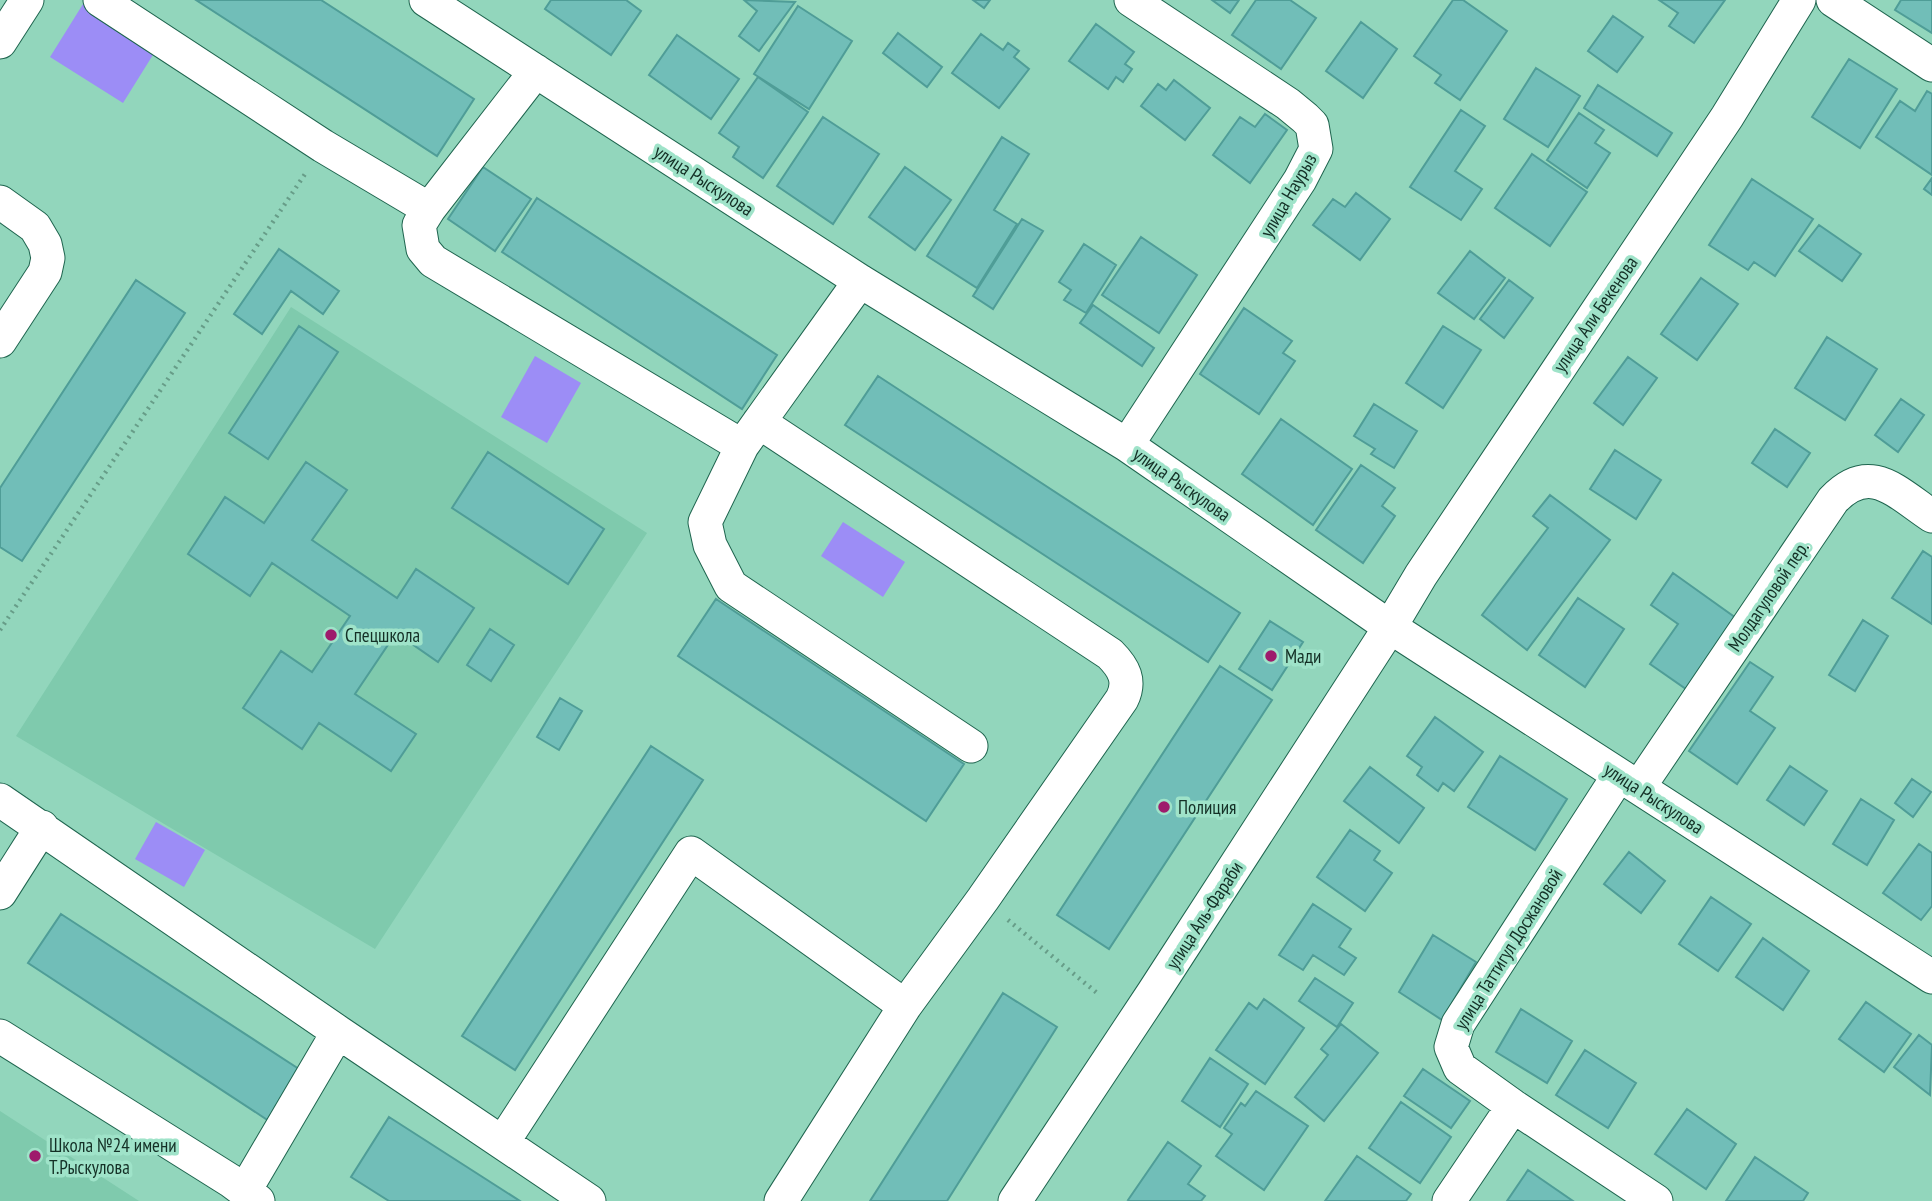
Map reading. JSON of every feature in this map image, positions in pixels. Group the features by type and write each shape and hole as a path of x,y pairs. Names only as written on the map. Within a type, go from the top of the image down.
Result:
{"street":[{"path":"0,42 27,0"},
{"path":"100,0 323,146 429,209"},
{"name":"улица Рыскулова","path":"426,0 860,281 1127,445 1390,628 1932,978"},
{"name":"улица Наурыз","path":"1127,445 1300,180 1316,149 1312,125 1297,111 1131,0"},
{"name":"улица Али Бекенова","path":"1390,628 1421,575 1719,128 1799,0"},
{"path":"1833,0 1932,65"},
{"path":"536,71 419,225 423,249 433,261 750,434 1110,654 1125,674 1127,688 1122,699 905,1006 782,1201"},
{"path":"0,202 35,227 46,244 48,258 44,272 0,341"},
{"path":"860,281 750,434 705,522 710,545 730,586 971,747"},
{"name":"Молдагуловой пер.","path":"1629,781 1833,500 1845,488 1857,482 1874,481 1932,516"},
{"name":"улица Аль-Фараби","path":"1015,1201 1161,982 1390,628"},
{"name":"улица Таттигул Досжановой","path":"1629,781 1458,1024 1451,1047 1460,1068 1656,1201"},
{"path":"0,800 589,1201"},
{"path":"0,893 42,827"},
{"path":"503,1142 691,853 905,1006"},
{"path":"0,1036 251,1196 338,1032"},
{"path":"1449,1201 1513,1106"}],"path":[{"path":"0,630 323,146"},
{"path":"983,899 1097,992"}],"shaded area":[{"path":"83,4 156,50 123,103 50,57"},
{"name":"Спецшкола","path":"291,307 647,533 375,949 16,736"},
{"path":"535,356 581,383 547,443 501,417"},
{"path":"843,522 905,562 883,597 821,556"},
{"path":"156,822 205,850 184,887 135,859"},
{"name":"Школа №24 имени Т.Рыскулова","path":"0,1111 139,1201 0,1201"}],"building":[{"path":"196,0 321,0 474,99 437,156"},
{"path":"551,0 626,0 641,11 611,55 545,9"},
{"path":"744,0 795,2 759,51 739,36 757,11"},
{"path":"973,0 990,0 984,8"},
{"path":"1212,0 1239,0 1230,13"},
{"path":"1256,0 1290,0 1316,18 1281,69 1232,35"},
{"path":"1453,0 1463,0 1507,31 1460,100 1435,83 1441,75 1414,56"},
{"path":"1659,0 1725,0 1694,43 1669,26 1678,13"},
{"path":"1901,0 1932,0 1932,33 1895,10"},
{"path":"798,6 852,41 809,109 754,74"},
{"path":"1613,16 1643,37 1617,72 1588,51"},
{"path":"1361,22 1397,49 1363,98 1326,71"},
{"path":"1096,24 1134,52 1125,64 1132,69 1123,82 1116,77 1108,89 1069,61"},
{"path":"898,33 942,67 927,87 883,53"},
{"path":"981,34 1003,50 1008,43 1019,51 1014,57 1029,69 999,108 952,73"},
{"path":"677,35 739,79 711,119 649,75"},
{"path":"1849,59 1897,89 1860,148 1812,117"},
{"path":"1536,68 1580,96 1548,147 1504,119"},
{"path":"758,77 808,112 763,178 733,157 739,147 719,133"},
{"path":"1174,80 1210,108 1185,140 1141,106 1158,84 1166,90"},
{"path":"1598,85 1672,133 1657,156 1584,108"},
{"path":"1927,91 1932,94 1932,175 1876,137 1900,101 1915,111"},
{"path":"1461,110 1485,126 1455,171 1482,189 1461,220 1410,187"},
{"path":"1579,113 1604,130 1595,143 1610,153 1587,188 1547,160"},
{"path":"1265,114 1287,130 1250,183 1213,155 1240,117 1255,127"},
{"path":"823,117 879,154 833,224 777,186"},
{"path":"1002,137 1029,154 994,210 1017,224 977,288 927,256"},
{"path":"1532,154 1587,192 1550,246 1495,208"},
{"path":"483,167 531,199 495,251 448,219"},
{"path":"905,167 951,200 915,250 869,217"},
{"path":"1932,178 1932,195 1924,189"},
{"path":"1752,179 1813,219 1775,276 1754,262 1748,270 1709,245"},
{"path":"1356,193 1390,219 1360,260 1313,225 1333,199 1345,207"},
{"path":"537,198 777,355 742,409 502,252"},
{"path":"1022,219 1043,231 993,309 973,296"},
{"path":"1819,225 1861,254 1842,281 1799,251"},
{"path":"1141,237 1197,275 1159,333 1102,295"},
{"path":"1084,244 1116,265 1086,313 1064,300 1071,290 1059,282"},
{"path":"279,249 339,291 323,314 291,291 262,334 234,314"},
{"path":"1470,251 1505,278 1474,319 1438,293"},
{"path":"1701,278 1738,304 1697,360 1661,334"},
{"path":"136,280 185,313 22,561 0,547 0,488"},
{"path":"1509,280 1533,298 1504,338 1480,319"},
{"path":"1093,305 1154,348 1142,366 1080,323"},
{"path":"1244,308 1292,341 1283,353 1295,361 1259,414 1200,374"},
{"path":"299,326 338,352 268,459 229,433"},
{"path":"1443,326 1481,350 1443,408 1406,383"},
{"path":"1827,337 1877,369 1845,420 1795,388"},
{"path":"1628,357 1657,378 1623,425 1594,403"},
{"path":"878,376 1240,613 1208,662 845,425"},
{"path":"1901,399 1924,415 1898,452 1875,435"},
{"path":"1374,404 1417,431 1394,468 1371,454 1375,449 1354,436"},
{"path":"1281,419 1352,469 1313,525 1242,474"},
{"path":"1775,429 1810,453 1787,487 1752,463"},
{"path":"1615,450 1661,480 1636,519 1590,489"},
{"path":"488,452 604,529 568,584 452,508"},
{"path":"306,462 347,490 312,540 397,598 416,569 474,608 438,662 396,633 355,694 416,734 391,771 319,723 302,749 243,708 281,651 312,672 350,616 272,563 250,596 188,554 225,497 264,523"},
{"path":"1361,465 1395,488 1382,506 1395,516 1363,563 1316,530"},
{"path":"1550,495 1610,540 1527,650 1482,615 1548,528 1533,516"},
{"path":"1923,551 1932,557 1932,624 1892,598"},
{"path":"1673,573 1736,618 1686,689 1650,664 1678,624 1651,605"},
{"path":"1578,598 1624,629 1585,687 1539,655"},
{"path":"716,599 964,764 926,821 678,656"},
{"path":"1863,620 1888,636 1855,691 1829,675"},
{"name":"Мади","path":"1270,621 1303,642 1272,690 1239,669"},
{"path":"490,629 514,645 491,681 467,665"},
{"path":"1750,662 1773,677 1750,711 1775,728 1737,784 1689,751"},
{"name":"Полиция","path":"1220,666 1272,700 1109,949 1057,915"},
{"path":"560,698 582,711 559,750 537,737"},
{"path":"1435,717 1483,752 1454,791 1443,783 1438,791 1417,775 1422,767 1407,756"},
{"path":"651,746 703,780 515,1070 462,1036"},
{"path":"1500,756 1567,799 1535,850 1468,807"},
{"path":"1790,766 1827,791 1804,825 1767,800"},
{"path":"1370,767 1424,808 1399,843 1344,801"},
{"path":"1912,779 1931,792 1913,817 1895,803"},
{"path":"1861,799 1894,820 1867,865 1833,844"},
{"path":"1350,830 1380,851 1374,860 1392,873 1365,911 1317,877"},
{"path":"1919,844 1932,853 1932,906 1921,920 1883,893"},
{"path":"1629,852 1665,881 1641,913 1604,884"},
{"path":"1711,897 1751,924 1718,971 1679,944"},
{"path":"1313,904 1351,929 1339,947 1356,958 1344,975 1313,955 1303,970 1279,955"},
{"path":"61,914 302,1071 269,1121 28,963"},
{"path":"1433,935 1476,962 1442,1020 1399,992"},
{"path":"1763,938 1809,971 1783,1010 1736,977"},
{"path":"1315,978 1353,1003 1337,1027 1299,1001"},
{"path":"1003,993 1057,1027 947,1201 870,1201"},
{"path":"1264,999 1304,1028 1265,1084 1216,1050 1249,1003 1257,1009"},
{"path":"1866,1002 1911,1034 1884,1072 1839,1039"},
{"path":"1521,1009 1572,1041 1547,1083 1496,1052"},
{"path":"1341,1024 1378,1053 1324,1121 1295,1097 1328,1055 1321,1049"},
{"path":"1919,1035 1932,1045 1930,1095 1894,1067"},
{"path":"1585,1050 1636,1083 1608,1128 1556,1095"},
{"path":"1210,1058 1248,1084 1220,1127 1182,1101"},
{"path":"1423,1069 1470,1101 1451,1128 1404,1096"},
{"path":"1256,1091 1308,1126 1264,1190 1216,1156 1232,1134 1224,1128 1241,1103 1245,1106"},
{"path":"1401,1102 1451,1137 1420,1183 1369,1148"},
{"path":"1687,1109 1736,1144 1706,1189 1655,1154"},
{"path":"389,1117 520,1201 389,1201 351,1177"},
{"path":"1168,1142 1201,1166 1188,1184 1205,1196 1201,1201 1128,1200"},
{"path":"1357,1156 1411,1194 1406,1201 1325,1201"},
{"path":"1755,1157 1808,1193 1803,1201 1726,1201"},
{"path":"1528,1170 1573,1201 1507,1201"}],"place":[{"name":"Спецшкола","path":"331,635"},
{"name":"Мади","path":"1271,656"},
{"name":"Полиция","path":"1164,807"},
{"name":"Школа №24 имени Т.Рыскулова","path":"35,1156"}]}
